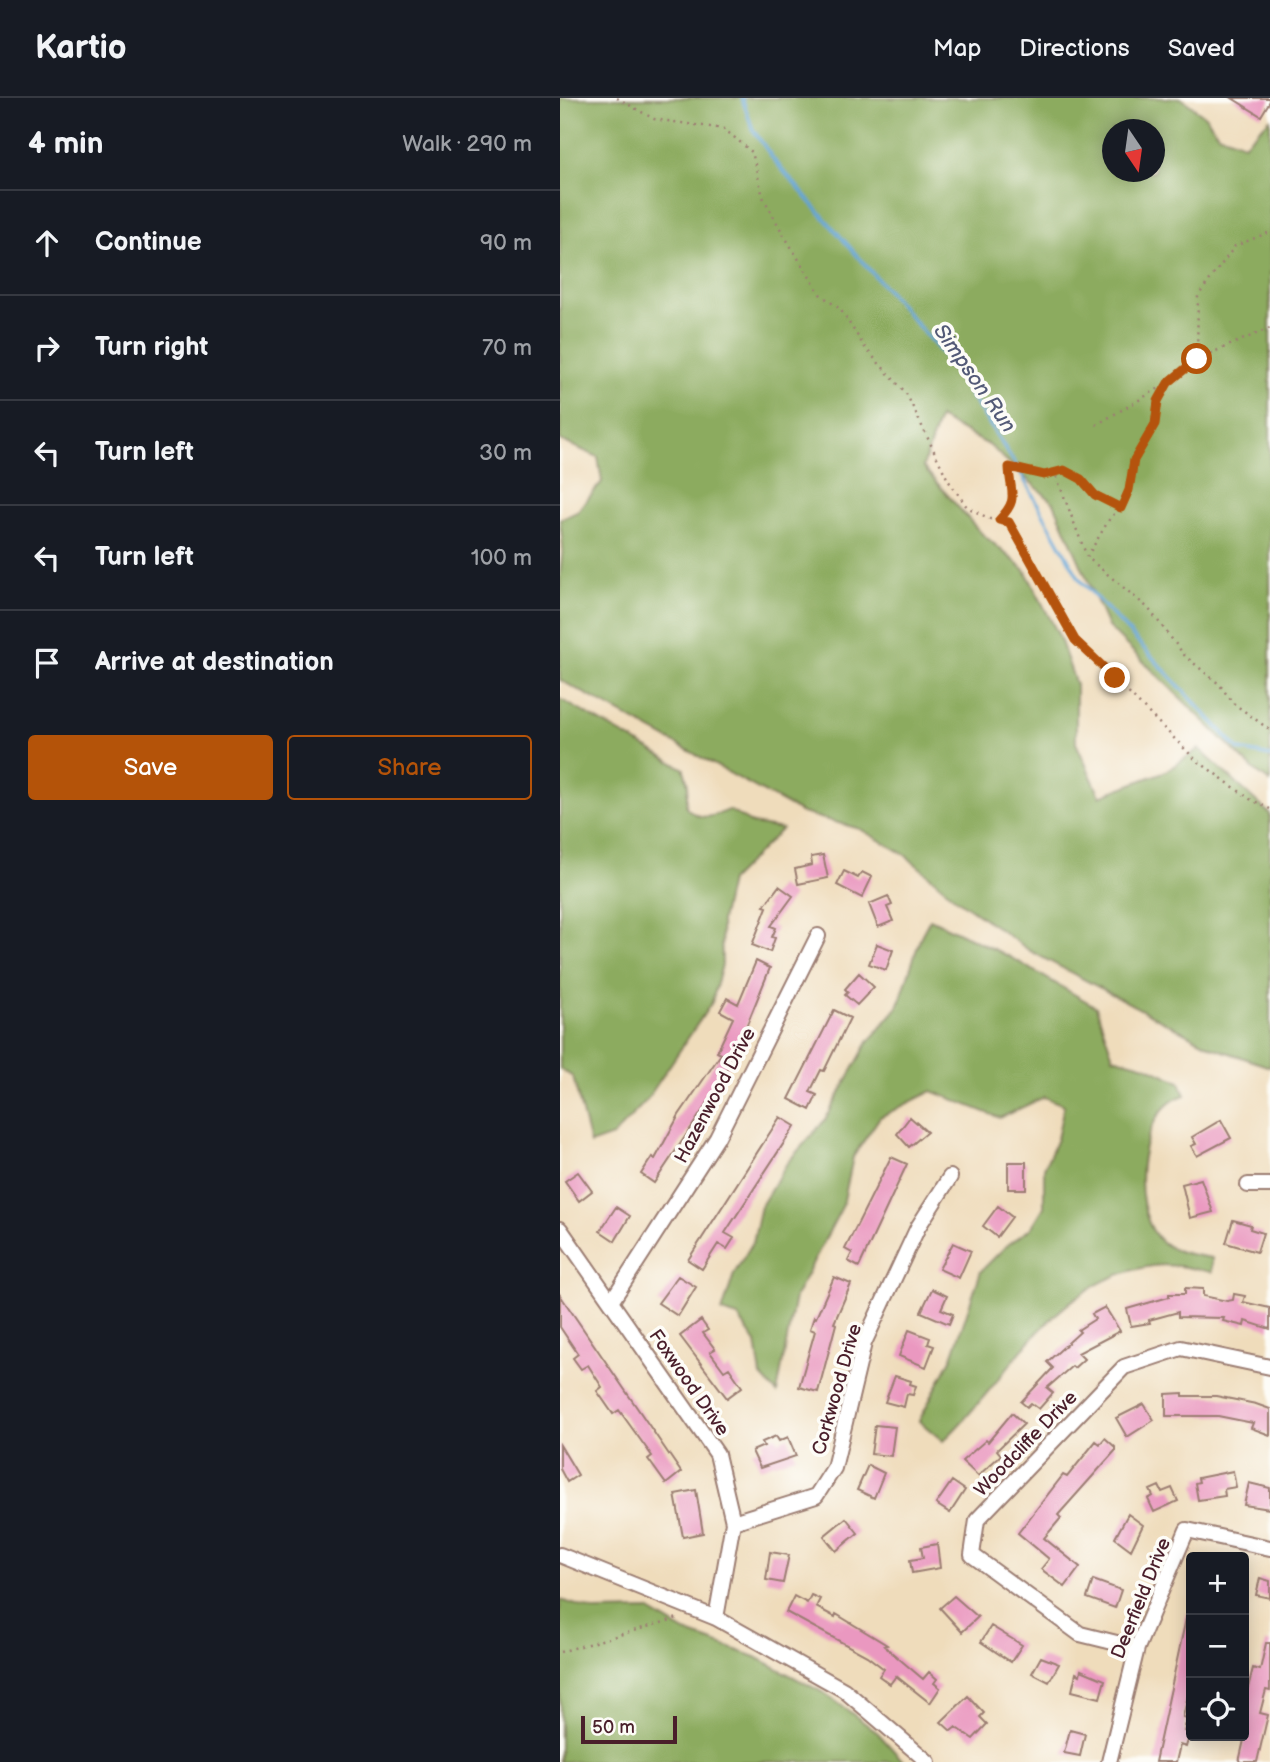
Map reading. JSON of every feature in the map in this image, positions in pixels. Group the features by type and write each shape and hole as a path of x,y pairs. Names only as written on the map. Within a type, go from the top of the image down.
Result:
{"street":[{"name":"Hazenwood Drive","path":"611,1302 717,1138 818,936"},
{"name":"Corkwood Drive","path":"733,1522 816,1496 834,1468 864,1343 918,1227 950,1177"},
{"path":"1248,1185 1270,1185"},
{"name":"Foxwood Drive","path":"560,1228 717,1454 733,1522 716,1618"},
{"name":"Woodcliffe Drive","path":"1137,1648 1080,1634 972,1555 977,1520 1124,1367 1181,1348 1270,1367"},
{"name":"Deerfield Drive","path":"1109,1762 1137,1648 1188,1530 1270,1548"},
{"path":"560,1555 716,1618 844,1690 928,1762"}],"path":[{"path":"617,98 654,119 724,129 752,152 763,197 820,294 840,309 866,349 906,393 948,480 967,507 1009,522 1075,640 1195,759 1250,799 1270,809"},
{"path":"1197,359 1198,296 1236,246 1270,232"},
{"path":"1096,425 1168,383 1197,359 1270,328"},
{"path":"1087,557 1110,518 1121,508 1129,490 1134,460 1155,424 1158,401 1168,383"},
{"path":"999,520 1012,506 1009,467 1044,475 1054,470 1064,470 1081,479 1095,495 1121,508"},
{"path":"1054,470 1087,557 1149,608 1185,656 1219,684 1233,704 1270,730"},
{"path":"560,1652 701,1611"}],"green space":[{"path":"560,98 1181,98 1206,117 1218,134 1244,144 1270,119 1270,782 1254,770 1108,627 1054,503 989,445 939,418 923,467 980,532 1025,570 1059,636 1076,685 1076,743 1100,796 1166,771 1199,749 1270,814 1270,1067 1212,1047 1030,951 958,900 905,855 860,829 802,813 560,680 560,577 563,546 560,519 577,512 602,482 598,457 560,440"},
{"path":"560,699 684,769 688,785 686,807 696,815 712,816 729,810 753,824 782,829 730,881 721,921 722,965 712,1002 646,1101 613,1136 590,1144 573,1077 560,1069"},
{"path":"930,919 1008,956 1096,1007 1113,1057 1146,1066 1180,1082 1185,1095 1169,1104 1156,1118 1148,1137 1141,1182 1143,1203 1149,1223 1163,1243 1183,1252 1212,1258 1212,1272 1175,1266 1153,1266 1117,1275 1086,1291 1059,1311 1035,1335 968,1416 943,1441 919,1421 952,1357 981,1271 1005,1247 1031,1228 1044,1207 1044,1168 1057,1139 1064,1105 1044,1097 1000,1118 932,1091 880,1117 853,1157 843,1205 795,1297 777,1393 761,1376 756,1343 738,1317 722,1312 734,1274 753,1242 761,1206 787,1163 825,1120 868,1042 898,1007 921,936"},
{"path":"560,1600 596,1611 648,1610 685,1632 756,1657 826,1694 878,1733 904,1762 560,1762"}],"building":[{"path":"1232,98 1270,98 1270,101 1261,116"},
{"path":"823,855 828,878 798,884 795,869 812,865 811,857"},
{"path":"844,871 858,878 862,872 872,877 862,898 837,885"},
{"path":"779,886 793,896 771,926 776,928 770,952 752,945 767,907 764,906"},
{"path":"888,896 892,905 887,907 893,921 878,927 869,904"},
{"path":"877,944 893,950 886,970 869,964"},
{"path":"756,961 770,968 741,1039 717,1089 654,1183 641,1174 652,1157 655,1159 679,1115 721,1054 717,1052 733,1018 720,1011 727,998 738,1004"},
{"path":"859,973 874,987 857,1005 845,995 848,992 845,989"},
{"path":"834,1010 850,1018 824,1071 821,1070 810,1092 817,1095 810,1110 789,1099"},
{"path":"780,1117 795,1126 725,1233 734,1238 727,1249 718,1244 702,1269 688,1260"},
{"path":"910,1117 927,1132 909,1147 897,1134"},
{"path":"1221,1120 1231,1138 1197,1156 1191,1146 1196,1144 1192,1137"},
{"path":"891,1157 907,1164 859,1267 848,1261 852,1253 845,1249"},
{"path":"1008,1162 1026,1162 1026,1189 1008,1189"},
{"path":"578,1172 592,1191 579,1201 565,1181"},
{"path":"1201,1179 1213,1212 1190,1218 1182,1184"},
{"path":"998,1206 1012,1217 997,1237 983,1226"},
{"path":"616,1207 630,1216 615,1241 600,1231"},
{"path":"1233,1220 1251,1225 1250,1229 1263,1233 1257,1252 1226,1243"},
{"path":"953,1243 971,1251 959,1278 939,1269"},
{"path":"678,1276 696,1287 678,1316 658,1303"},
{"path":"834,1277 851,1284 834,1323 836,1324 818,1392 799,1387 815,1331 810,1329"},
{"path":"1185,1288 1203,1289 1203,1296 1227,1301 1233,1300 1234,1294 1245,1296 1243,1302 1270,1308 1270,1329 1245,1321 1244,1326 1223,1321 1224,1318 1178,1317 1178,1312 1149,1320 1150,1323 1131,1326 1127,1309 1169,1297 1169,1294 1185,1294"},
{"path":"932,1289 947,1296 941,1309 953,1314 949,1324 921,1312"},
{"path":"560,1295 681,1472 666,1484 648,1459 652,1456 619,1410 613,1414 597,1391 602,1387 588,1365 581,1369 573,1358 578,1354 560,1327"},
{"path":"1105,1307 1120,1331 1078,1353 1084,1359 1047,1388 1053,1393 1039,1409 1031,1403 1027,1407 1021,1402 1053,1368 1047,1362 1080,1332 1078,1330 1095,1319 1092,1314"},
{"path":"701,1320 708,1330 703,1333 715,1349 710,1352 724,1371 729,1368 742,1387 727,1398 680,1336"},
{"path":"909,1330 930,1338 928,1344 934,1346 926,1367 899,1356"},
{"path":"895,1376 911,1381 910,1384 916,1386 913,1395 907,1394 904,1407 885,1402"},
{"path":"1183,1393 1183,1396 1216,1396 1270,1409 1270,1435 1251,1428 1253,1423 1218,1416 1166,1416 1166,1394"},
{"path":"1144,1404 1154,1420 1127,1437 1116,1418"},
{"path":"1012,1413 1024,1424 997,1450 1001,1455 978,1476 962,1461 986,1440 988,1442"},
{"path":"875,1425 895,1427 891,1456 871,1454"},
{"path":"776,1436 779,1441 788,1437 796,1456 760,1468 752,1451 764,1446 762,1442"},
{"path":"1105,1438 1115,1447 1115,1451 1058,1515 1061,1518 1044,1538 1080,1567 1065,1587 1041,1569 1049,1559 1018,1533 1063,1475 1067,1477 1096,1441 1100,1444"},
{"path":"560,1445 578,1475 567,1482 560,1469"},
{"path":"868,1465 884,1473 874,1498 857,1490"},
{"path":"1233,1471 1236,1487 1224,1489 1225,1496 1198,1500 1195,1483 1199,1482 1198,1478"},
{"path":"952,1481 965,1490 950,1513 936,1504"},
{"path":"1249,1483 1270,1488 1270,1509 1244,1505"},
{"path":"1159,1486 1162,1492 1172,1488 1178,1501 1154,1512 1148,1499 1153,1496 1150,1490"},
{"path":"696,1490 703,1533 683,1537 675,1494"},
{"path":"1128,1514 1143,1525 1131,1550 1115,1538"},
{"path":"846,1518 858,1533 836,1551 824,1536"},
{"path":"937,1544 940,1568 912,1573 910,1560 923,1558 921,1547"},
{"path":"770,1552 789,1555 783,1583 766,1580"},
{"path":"1260,1578 1270,1581 1270,1598 1256,1595"},
{"path":"1093,1580 1121,1590 1115,1608 1087,1598"},
{"path":"811,1595 820,1599 816,1607 835,1617 836,1614 887,1645 884,1646 923,1679 929,1672 937,1679 934,1683 940,1688 930,1703 896,1676 890,1684 879,1676 884,1669 867,1656 786,1612 794,1596 807,1603"},
{"path":"954,1596 978,1617 962,1632 940,1608"},
{"path":"1186,1619 1186,1704 1183,1717 1186,1718 1184,1731 1188,1741 1186,1747 1180,1745 1176,1762 1155,1762"},
{"path":"991,1626 1022,1645 1011,1662 981,1642"},
{"path":"1266,1643 1270,1643 1270,1691 1266,1690 1260,1713 1268,1715 1257,1762 1239,1762 1244,1741 1249,1741 1249,1684 1253,1668 1260,1670"},
{"path":"1041,1657 1059,1664 1049,1682 1032,1673"},
{"path":"1081,1670 1105,1680 1100,1698 1072,1691 1076,1673 1080,1675"},
{"path":"968,1696 984,1713 980,1717 987,1724 973,1739 956,1727 951,1731 941,1722"},
{"path":"1070,1730 1085,1734 1080,1756 1064,1753"}],"waterway":[{"name":"Simpson Run","path":"742,98 753,130 774,160 947,359 1016,465 1080,580 1239,750 1270,756"}],"route":[{"path":"1115,678 1075,640 1009,522 999,520 1012,506 1009,467 1044,475 1054,470 1064,470 1081,479 1095,495 1121,508 1129,490 1134,460 1155,424 1158,401 1168,383 1197,359"}]}
